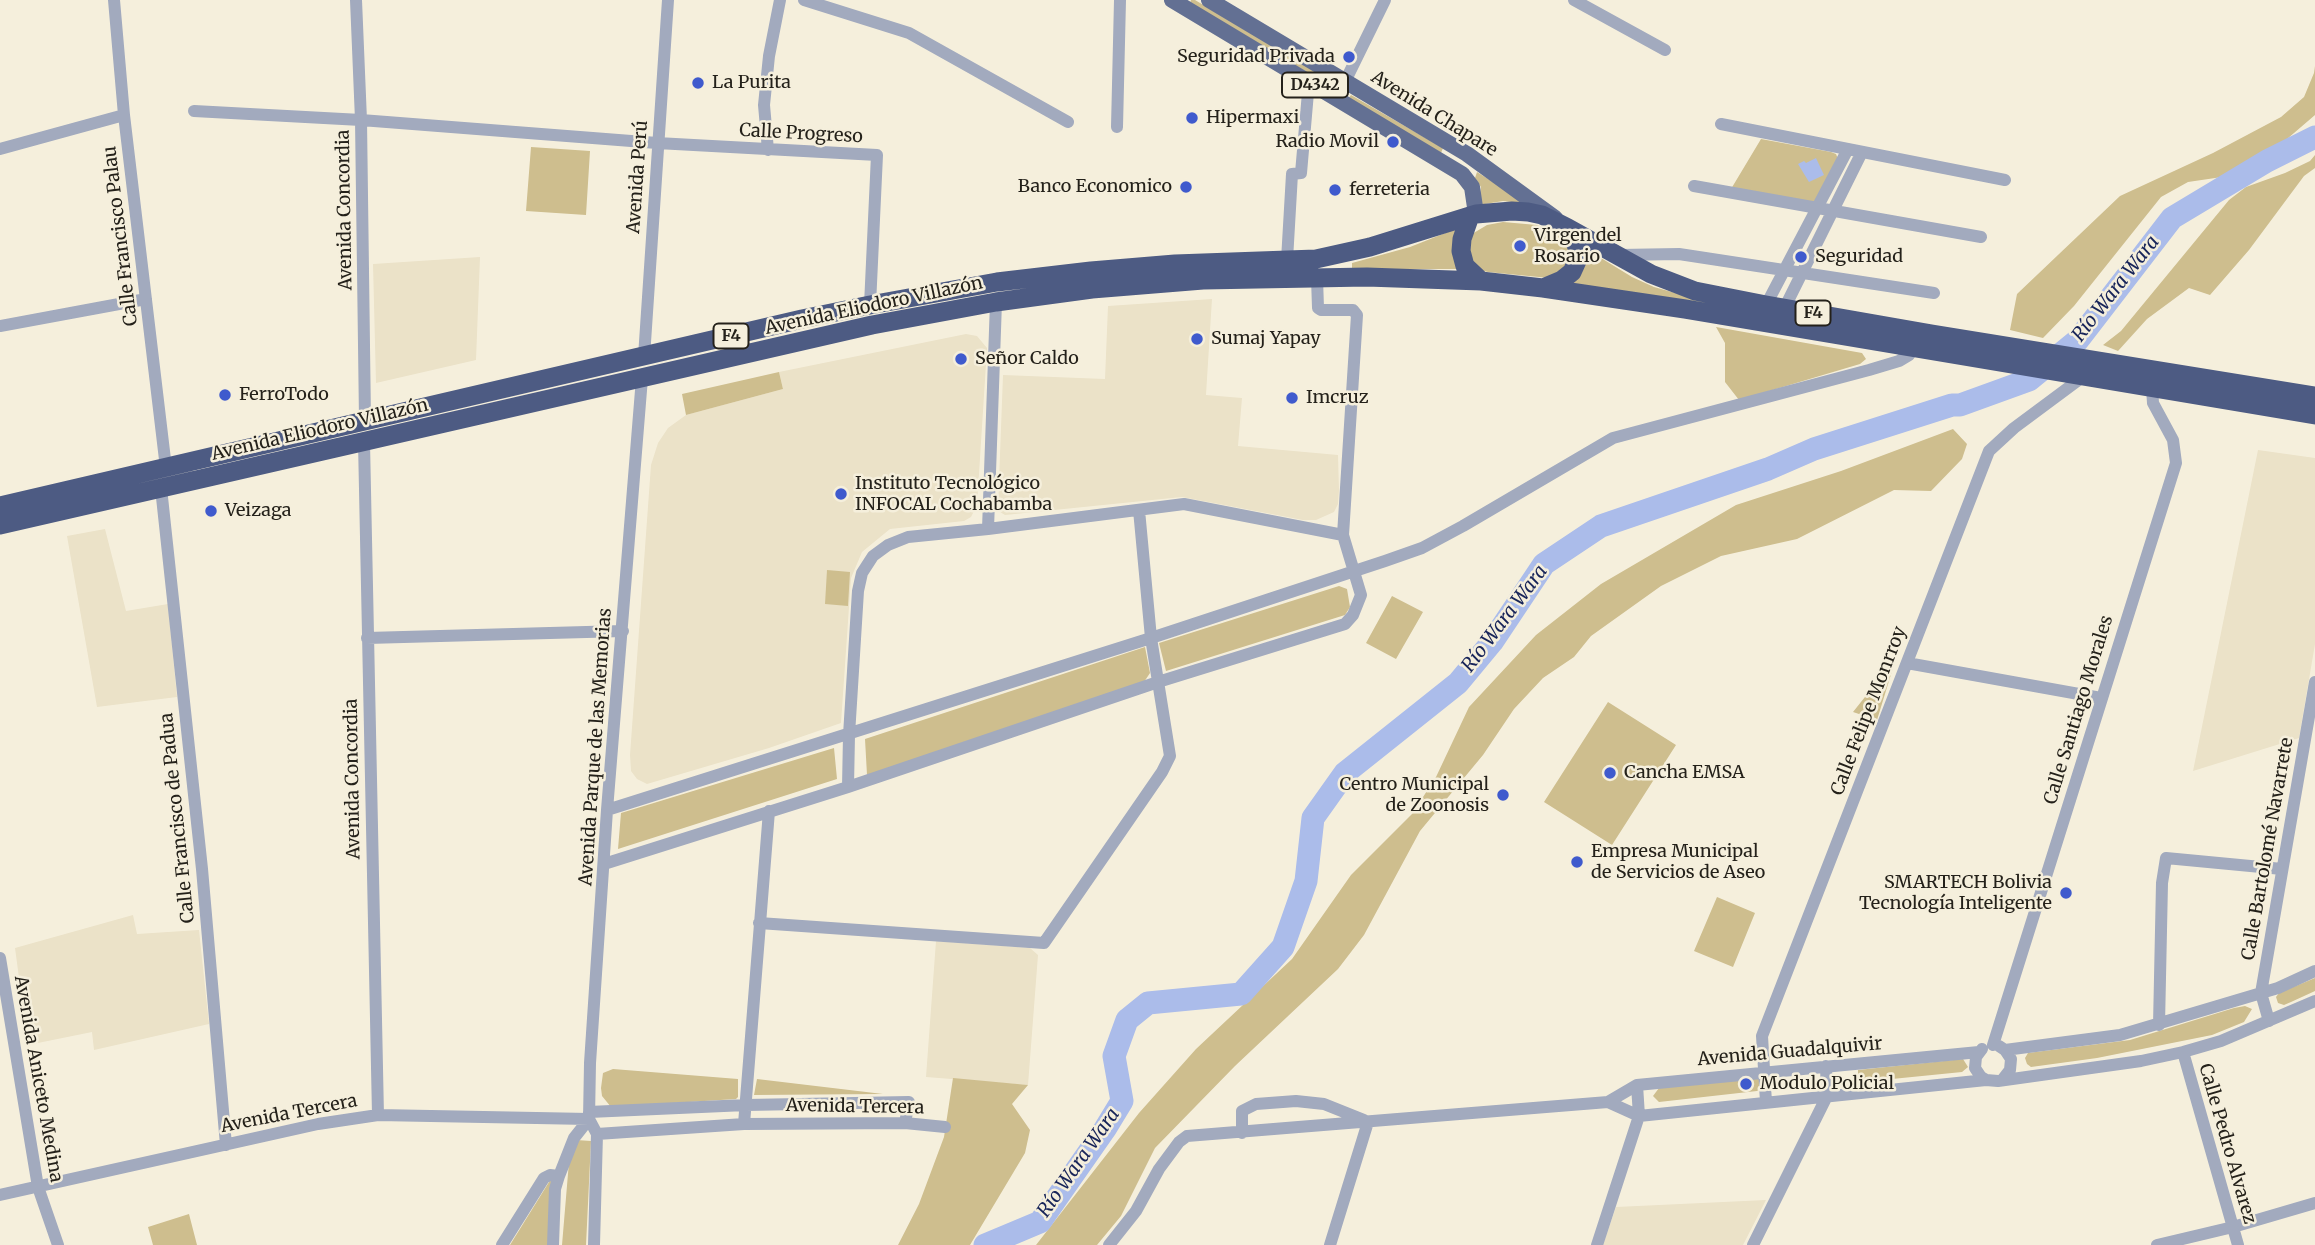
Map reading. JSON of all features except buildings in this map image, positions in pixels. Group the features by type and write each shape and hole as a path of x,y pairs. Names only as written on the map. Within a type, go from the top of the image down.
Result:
{"highway":[{"name":"F4","path":"1473,215 1528,212 1565,226 1651,274 1695,290 2084,370 2152,388 2315,415"},
{"name":"Avenida Eliodoro Villazón","path":"0,506 870,305 997,282 1091,271 1175,264 1316,259 1411,236 1473,215"},
{"path":"1473,215 1462,239 1461,251 1465,265 1480,281"},
{"path":"1543,288 1562,280 1572,272 1577,261 1578,249 1565,226"},
{"name":"Avenida Eliodoro Villazón","path":"0,525 872,325 996,302 1153,283 1367,277 1480,281"},
{"name":"F4","path":"1480,281 1685,309 1913,348 2017,356"},
{"name":"F4","path":"2084,370 2315,396"}],"main road":[{"name":"Avenida Chapare","path":"1209,0 1467,154 1565,226"},
{"name":"Avenida Chapare","path":"1178,2 1458,171 1472,187 1473,215"},
{"path":"1458,171 1467,154"}],"street":[{"name":"Calle Francisco Palau","path":"114,0 124,115 166,468"},
{"name":"Avenida Concordia","path":"356,0 361,120 365,420"},
{"name":"Avenida Perú","path":"644,356 668,0"},
{"path":"768,150 764,105 769,56 780,0"},
{"path":"804,0 909,33 1068,122"},
{"path":"1117,127 1120,0"},
{"path":"1337,98 1385,0"},
{"path":"1574,0 1665,50"},
{"path":"1287,260 1292,174 1301,173 1309,81"},
{"name":"Calle Progreso","path":"194,111 361,120 657,144 877,155 870,305"},
{"path":"0,149 124,115"},
{"path":"1721,124 2005,180"},
{"path":"1775,307 1784,270 1848,149"},
{"path":"1775,307 1803,274 1862,152"},
{"path":"1694,186 1981,237"},
{"path":"1618,255 1679,254 1934,293"},
{"path":"604,864 1158,682 1345,624 1353,615 1361,595 1343,535 1357,315 1353,310 1318,308 1317,278"},
{"path":"0,326 146,299"},
{"path":"988,530 996,302"},
{"path":"607,810 1151,638 1422,548 1612,438 1889,364 1909,355 1913,348"},
{"name":"Calle Felipe Monrroy","path":"1766,1102 1762,1036 1989,451 2084,370"},
{"name":"Avenida Parque de las Memorias","path":"589,1115 607,810 642,378"},
{"name":"Calle Santiago Morales","path":"1999,1047 2101,698 2176,463 2172,440 2153,403 2152,388"},
{"name":"Avenida Concordia","path":"364,442 378,1115"},
{"name":"Calle Francisco de Padua","path":"161,488 202,869 226,1145"},
{"path":"848,786 858,591 862,573 873,556 888,545 908,537 988,530 1184,505 1343,535"},
{"path":"759,923 1044,943 1162,772 1170,756 1151,638 1139,510"},
{"path":"367,638 623,631"},
{"path":"1907,663 2101,698"},
{"name":"Calle Bartolomé Navarrete","path":"2269,1021 2261,993 2315,682"},
{"path":"744,1124 769,811"},
{"path":"2159,1025 2162,883 2166,858 2282,869"},
{"name":"Avenida Aniceto Medina","path":"0,958 38,1187 58,1245"},
{"path":"1986,1080 1975,1068 1979,1052 1999,1047 2120,1035 2261,993 2315,971"},
{"path":"1639,1116 1986,1080 1998,1081 2141,1061 2221,1041 2315,1001"},
{"path":"1999,1047 2009,1054 2011,1065 2003,1079"},
{"name":"Avenida Guadalquivir","path":"1608,1102 1637,1085 1979,1052"},
{"name":"Calle Pedro Alvarez","path":"2183,1052 2238,1245"},
{"path":"1753,1245 1827,1096 1826,1066"},
{"path":"1597,1245 1639,1116 1637,1085"},
{"name":"Avenida Guadalquivir","path":"1242,1133 1242,1111 1256,1104 1296,1101 1324,1104 1368,1122"},
{"name":"Avenida Tercera","path":"0,1195 318,1124 378,1115 589,1115 746,1105 909,1102 905,1123"},
{"name":"Avenida Guadalquivir","path":"1109,1245 1136,1211 1159,1169 1179,1142 1187,1136 1555,1104 1608,1102 1639,1116"},
{"path":"589,1115 597,1134 594,1245"},
{"path":"553,1245 555,1189 568,1150 589,1115"},
{"path":"1330,1245 1368,1122"},
{"name":"Avenida Tercera","path":"597,1134 744,1124 905,1123 945,1127"},
{"path":"502,1245 544,1178 550,1175 559,1176"},
{"path":"2157,1245 2233,1227 2315,1203"}],"shaded area":[{"path":"1191,0 1336,84 1334,88 1190,3"},
{"path":"2315,66 2315,115 2280,145 2253,163 2222,177 2188,182 2161,197 2074,306 2043,338 2010,330 2017,294 2120,196 2213,153 2281,117 2304,97"},
{"path":"1351,95 1443,148 1441,153 1348,99"},
{"path":"1761,139 1836,154 1838,159 1816,201 1731,189"},
{"path":"531,147 590,151 586,215 526,211"},
{"path":"2315,155 2315,168 2304,176 2249,250 2210,295 2189,288 2147,319 2118,351 2103,345 2121,331 2229,200 2246,187 2285,173 2310,161"},
{"path":"1477,172 1528,204 1503,201 1479,205 1481,187 1475,178"},
{"path":"1503,222 1537,225 1562,234 1571,245 1565,269 1549,278 1479,270 1469,258 1472,234 1487,225"},
{"path":"1458,228 1457,269 1352,269 1352,263 1410,247"},
{"path":"1588,250 1654,287 1729,308 1572,284 1585,266"},
{"path":"480,257 476,360 376,383 373,264"},
{"path":"1212,299 1206,395 1242,398 1238,446 1338,455 1339,490 1338,504 1334,512 1316,520 1303,520 1182,497 1005,515 1000,512 1003,375 1105,379 1108,306"},
{"path":"1716,327 1862,353 1866,359 1860,364 1739,400 1725,382 1725,343"},
{"path":"966,334 977,336 987,348 977,505 971,517 964,521 890,529 862,552 851,578 841,723 769,748 647,784 637,779 631,771 630,755 651,465 658,443 668,428 686,415 783,389 779,372"},
{"path":"779,372 783,389 686,415 682,394"},
{"path":"1953,429 1967,444 1962,459 1931,491 1894,490 1797,539 1721,556 1661,586 1591,636 1574,657 1543,678 1514,709 1483,755 1420,831 1364,935 1338,969 1235,1066 1155,1148 1121,1216 1097,1245 1036,1245 1139,1113 1196,1049 1292,959 1351,875 1412,814 1436,777 1469,707 1536,635 1601,584 1736,505 1841,471"},
{"path":"2258,450 2315,458 2315,644 2299,738 2193,771"},
{"path":"105,529 126,611 168,604 177,697 97,707 67,536"},
{"path":"827,570 850,572 848,606 825,604"},
{"path":"1339,586 1347,589 1350,607 1345,615 1166,671 1159,643"},
{"path":"1392,596 1423,612 1396,659 1366,643"},
{"path":"1145,647 1150,673 1144,682 867,775 865,739"},
{"path":"1896,658 1877,720 1853,712"},
{"name":"Cancha EMSA","path":"1608,702 1676,745 1612,845 1544,802"},
{"path":"834,748 837,779 618,849 621,813"},
{"path":"1717,897 1755,913 1733,967 1694,951"},
{"path":"133,915 137,934 199,930 209,1024 94,1050 92,1032 28,1045 15,948"},
{"path":"936,941 1030,948 1038,955 1028,1085 926,1077"},
{"path":"2315,978 2315,991 2284,1005 2278,1003 2276,997 2279,993"},
{"path":"2245,1006 2252,1009 2244,1022 2212,1035 2097,1058 2031,1067 2025,1058 2028,1053 2130,1040"},
{"path":"1963,1059 1968,1067 1962,1072 1862,1082 1858,1078 1858,1070"},
{"path":"613,1069 738,1079 738,1097 611,1107 602,1096 601,1088 603,1073"},
{"path":"953,1078 1028,1085 1012,1104 1030,1130 1025,1153 970,1245 898,1245 919,1204 944,1137"},
{"path":"1760,1078 1760,1089 1757,1091 1659,1102 1653,1096 1659,1088"},
{"path":"757,1079 883,1094 754,1095"},
{"path":"576,1140 591,1141 586,1245 562,1245 570,1150"},
{"path":"554,1174 549,1245 510,1245"},
{"path":"1766,1200 1743,1245 1603,1245 1616,1207"},
{"path":"189,1214 197,1245 153,1245 148,1227"}],"water":[{"path":"1816,158 1824,175 1809,182 1798,164"}],"waterway":[{"name":"Río Wara Wara","path":"985,1245 1040,1222 1105,1129 1122,1101 1114,1056 1127,1020 1148,1003 1241,994 1283,947 1306,881 1313,818 1345,773 1458,683 1492,642 1544,564 1601,526 1768,469 1814,449 1952,405 1960,405 2029,380 2078,340 2172,218 2267,161 2315,137"}],"place":[{"name":"Seguridad Privada","path":"1349,57"},
{"name":"La Purita","path":"698,83"},
{"name":"Hipermaxi","path":"1192,118"},
{"name":"Radio Movil","path":"1393,142"},
{"name":"Banco Economico","path":"1186,187"},
{"name":"ferreteria","path":"1335,190"},
{"name":"Virgen del Rosario","path":"1520,246"},
{"name":"Seguridad","path":"1801,257"},
{"name":"Sumaj Yapay","path":"1197,339"},
{"name":"Señor Caldo","path":"961,359"},
{"name":"FerroTodo","path":"225,395"},
{"name":"Imcruz","path":"1292,398"},
{"name":"Instituto Tecnológico INFOCAL Cochabamba","path":"841,494"},
{"name":"Veizaga","path":"211,511"},
{"name":"Cancha EMSA","path":"1610,773"},
{"name":"Centro Municipal de Zoonosis","path":"1503,795"},
{"name":"Empresa Municipal de Servicios de Aseo","path":"1577,862"},
{"name":"SMARTECH Bolivia Tecnología Inteligente","path":"2066,893"},
{"name":"Modulo Policial","path":"1746,1084"}]}
